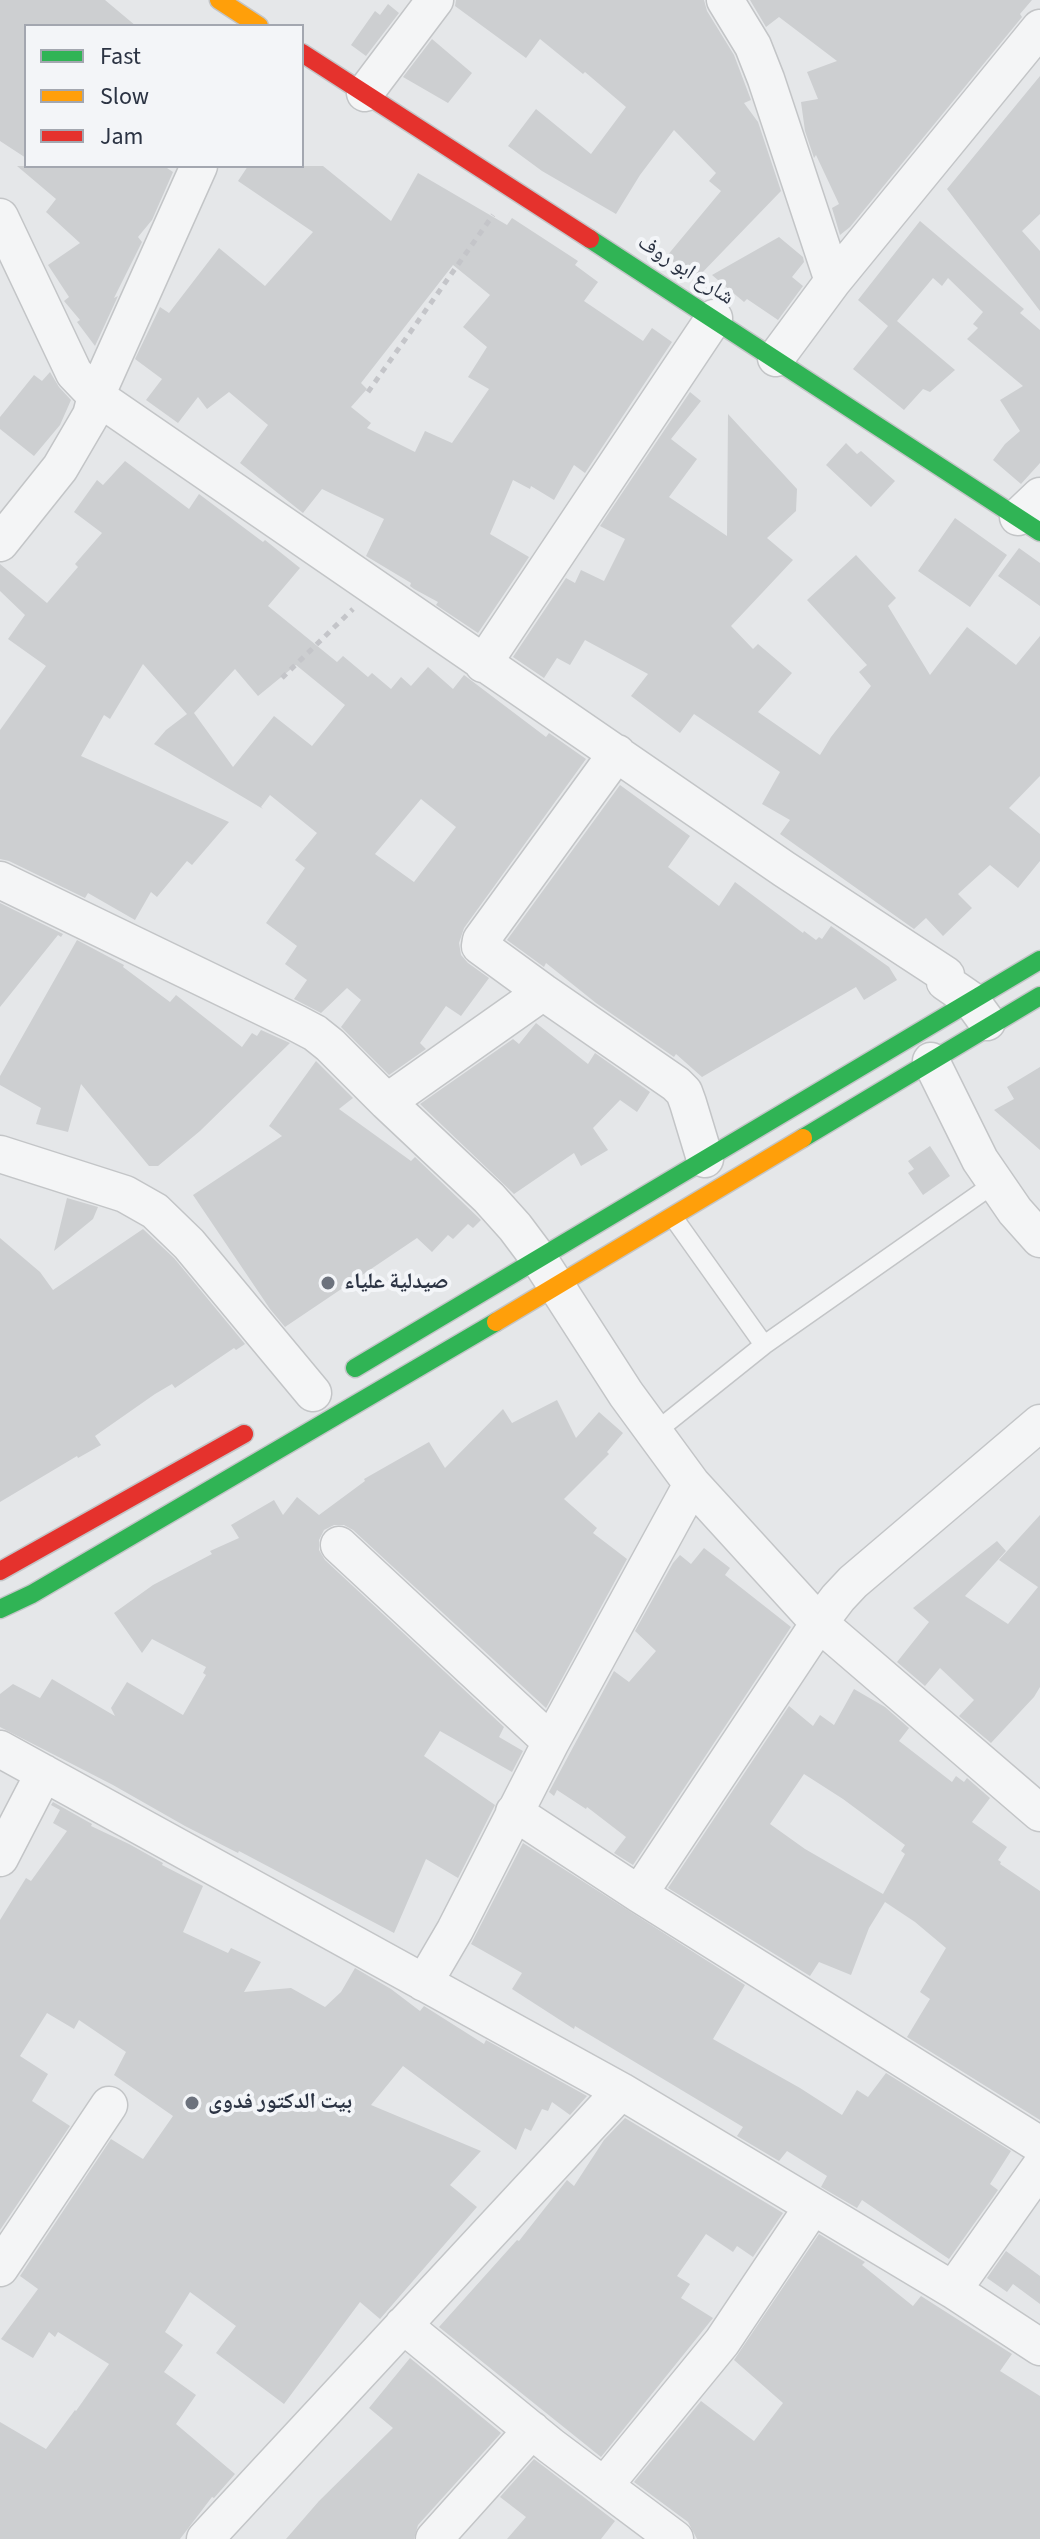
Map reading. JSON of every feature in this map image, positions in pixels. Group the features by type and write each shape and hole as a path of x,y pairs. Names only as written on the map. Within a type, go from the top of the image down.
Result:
{"main road":[{"path":"219,0 256,24"},
{"name":"شارع ابو روف","path":"304,54 776,358 1033,515"},
{"path":"320,1389 548,1273 673,1217 931,1061 1040,960"},
{"path":"0,1609 32,1594 548,1273 705,1159 980,1014 1040,996"},
{"path":"2,1565 255,1428"}],"street":[{"path":"365,93 435,0"},
{"path":"725,0 753,46 766,79 833,281"},
{"path":"776,358 833,281 1040,28"},
{"path":"0,543 60,468 91,415 96,396 198,168"},
{"path":"0,217 74,373 96,396 483,664 946,975 945,982 980,1014"},
{"path":"483,664 714,318"},
{"path":"617,753 481,940 480,946 676,1084 684,1092 705,1159"},
{"path":"0,880 315,1033 330,1045 489,1198 548,1273 654,1433 692,1484 819,1623 1040,1813"},
{"path":"387,1102 543,992"},
{"path":"931,1061 980,1160 1040,1239"},
{"path":"0,1154 125,1194 155,1211 189,1244 320,1389"},
{"path":"639,1894 819,1623 853,1582 1040,1423"},
{"path":"424,1983 692,1484"},
{"path":"339,1545 551,1742"},
{"path":"0,1749 621,2091 953,2290 1040,2347"},
{"path":"0,1858 44,1773"},
{"path":"514,1812 639,1894 1040,2145"},
{"path":"205,2539 621,2091"},
{"path":"0,2268 109,2105"},
{"path":"953,2290 1040,2167"},
{"path":"604,2486 722,2342 813,2206"},
{"path":"403,2325 532,2430 675,2539"},
{"path":"434,2539 532,2430"}],"lane":[{"path":"654,1433 764,1345 995,1183"},
{"path":"673,1217 764,1345"}],"path":[{"path":"368,392 511,188"},
{"path":"282,678 374,589"}],"building":[{"path":"0,0 105,0 134,24 24,24 24,157 0,141"},
{"path":"456,0 704,0 707,11 734,55 751,100 744,103 758,122 781,191 697,278 666,257 721,191 709,181 716,173 674,130 640,175 616,214 542,171 508,146 536,109 591,154 626,107 540,39 526,58 455,6"},
{"path":"750,0 1032,0 1020,14 1022,17 850,227 840,235 832,208 839,204 816,155 814,158 805,131 801,102 818,99 807,72 837,61 779,17 766,27"},
{"path":"388,4 399,13 366,56 351,45 375,11 380,15"},
{"path":"432,39 472,73 448,103 403,77"},
{"path":"1040,76 1040,214 1022,231 1040,251 1040,311 947,189"},
{"path":"17,166 167,168 173,172 152,220 138,237 142,242 114,298 118,296 95,346 64,301 69,297 48,265 80,243 46,212 56,199"},
{"path":"323,166 391,221 418,173 507,225 512,218 578,261 575,265 598,282 584,301 643,341 652,328 672,342 585,473 574,465 554,500 531,486 530,489 513,480 490,534 529,557 478,633 436,605 438,602 414,589 411,583 366,556 384,519 322,489 303,513 240,463 268,425 229,392 207,409 198,397 178,423 146,400 162,379 135,359 160,307 169,313 219,248 265,286 313,232 238,181 247,168","holes":["453,265 490,295 463,327 487,347 468,377 489,389 452,443 425,431 415,452 367,428 371,423 351,407 367,389 361,383"]},
{"path":"920,221 1024,309 1020,313 1040,330 1040,463 1021,484 993,460 1020,431 1000,400 1023,386 967,339 978,328 973,324 983,312 948,278 942,286 933,278 897,321 955,370 930,392 923,389 904,410 853,369 888,326 858,300"},
{"path":"779,237 803,257 804,262 792,277 803,286 778,320 747,299 744,302 712,275"},
{"path":"50,372 71,400 60,425 34,456 0,429 0,417 34,375 42,381"},
{"path":"690,392 701,401 671,439 697,459 669,497 727,536 728,414 797,489 796,511 767,538 793,560 731,626 753,649 758,644 792,673 758,712 820,755 871,686 859,672 867,665 807,600 856,555 896,598 888,606 930,675 967,627 1016,665 1040,636 1040,776 1009,808 1040,834 1040,861 1018,888 990,865 958,894 972,908 943,936 926,918 914,929 780,834 790,820 762,804 780,772 694,714 680,733 631,696 648,674 585,640 570,665 557,658 544,678 513,657 566,578 575,583 581,570 604,581 625,539 600,526"},
{"path":"846,443 857,454 861,451 895,481 871,507 826,465"},
{"path":"125,461 189,509 199,494 300,568 268,606 337,662 343,656 368,677 372,673 391,689 401,677 411,686 428,667 453,689 464,675 546,737 549,733 586,759 464,928 459,943 461,955 489,978 461,1016 446,1006 420,1043 426,1049 389,1075 341,1027 361,1000 347,988 321,1013 294,999 307,980 285,964 297,946 266,923 305,868 295,860 317,833 270,795 261,807 263,809 154,744 187,714 143,664 110,719 104,715 81,756 229,822 192,865 187,861 157,897 151,892 135,920 88,893 85,898 0,859 0,730 46,666 8,639 25,615 0,591 0,564 47,603 102,533 74,512 97,480 103,485","holes":["296,665 345,705 312,746 274,716 233,767 194,713 235,669 258,696","421,799 456,827 414,882 375,854"]},
{"path":"955,518 1007,555 970,607 918,571"},
{"path":"1019,548 1040,563 1040,606 998,576"},
{"path":"620,785 690,836 668,867 719,906 735,882 816,940 819,937 822,939 831,926 889,967 897,980 864,1000 856,987 702,1077 676,1054 674,1057 596,1003 546,963 544,967 507,940"},
{"path":"0,903 63,934 61,937 58,935 0,1007"},
{"path":"77,940 124,965 170,1002 176,995 242,1047 252,1033 257,1036 261,1030 290,1043 200,1131 158,1166 149,1166 81,1084 68,1132 36,1124 41,1108 0,1085 0,1076"},
{"path":"536,1023 588,1064 595,1053 650,1092 637,1112 620,1100 593,1128 608,1150 581,1166 574,1153 514,1194 420,1104 513,1039 519,1044"},
{"path":"316,1061 353,1098 339,1109 411,1161 415,1157 481,1220 473,1228 468,1224 453,1239 448,1235 432,1252 417,1238 285,1327 193,1195 282,1136 269,1126"},
{"path":"1040,1067 1040,1150 994,1110 1014,1099 1007,1087"},
{"path":"930,1146 950,1176 923,1195 908,1173 914,1169 908,1161"},
{"path":"67,1198 98,1207 93,1219 54,1251"},
{"path":"143,1229 174,1258 245,1344 236,1350 234,1348 175,1388 172,1384 155,1394 95,1436 101,1445 0,1502 0,1238 40,1272 53,1290"},
{"path":"557,1400 576,1438 599,1412 623,1433 607,1452 609,1454 564,1499 597,1528 593,1533 627,1559 546,1708 353,1530 344,1525 334,1525 324,1530 319,1540 319,1550 325,1560 504,1727 499,1737 523,1751 512,1772 440,1731 424,1756 495,1805 458,1878 426,1859 394,1933 0,1727 0,1694 13,1684 40,1698 52,1679 115,1716 111,1708 127,1682 183,1715 206,1675 203,1673 206,1667 152,1639 142,1653 114,1613 153,1585 212,1554 210,1551 239,1538 231,1525 274,1500 283,1515 297,1497 319,1515 364,1479 429,1442 445,1468 503,1409 512,1423"},
{"path":"1040,1515 1040,1687 991,1743 959,1716 974,1700 940,1668 925,1686 897,1662 929,1622 913,1608 997,1541 1006,1551 965,1596 1008,1624 1038,1587 999,1560"},
{"path":"704,1548 730,1568 725,1575 791,1627 633,1865 614,1853 626,1837 587,1807 557,1790 554,1796 549,1792 614,1671 629,1682 656,1651 635,1631 673,1563 680,1555 691,1564"},
{"path":"854,1689 885,1707 909,1728 899,1741 952,1782 956,1776 964,1782 967,1778 990,1798 972,1822 1007,1847 998,1860 1000,1864 1040,1891 1040,2120 907,2037 930,1999 920,1992 946,1948 885,1902 869,1928 851,1975 819,1962 810,1976 668,1888 789,1706 813,1726 820,1715 834,1725","holes":["804,1774 905,1845 901,1851 905,1854 883,1894 805,1849 770,1824"]},
{"path":"53,1802 203,1886 183,1932 228,1953 231,1948 261,1962 244,1992 291,1988 325,2007 341,1992 355,1968 420,2011 424,2006 484,2044 486,2040 587,2096 570,2115 552,2102 548,2111 542,2109 531,2131 525,2128 516,2150 403,2066 371,2105 481,2151 450,2185 477,2207 380,2319 360,2302 284,2404 216,2353 236,2326 190,2292 165,2332 183,2345 164,2372 196,2395 176,2424 235,2474 212,2497 180,2539 0,2539 0,2422 46,2449 109,2364 58,2332 55,2337 49,2332 33,2358 1,2339 38,2289 20,2276 111,2139 143,2159 173,2116 114,2075 126,2052 79,2020 74,2029 47,2013 20,2056 48,2074 32,2101 70,2126 0,2230 0,1920 26,1878 31,1881 67,1831 53,1823 60,1810 51,1805"},
{"path":"523,1843 745,1985 713,2039 842,2115 857,2090 868,2097 886,2073 1011,2151 990,2184 998,2190 949,2259 862,2200 857,2208 821,2187 827,2176 787,2151 779,2161 737,2136 743,2127 575,2026 574,2029 512,1989 522,1973 471,1944"},
{"path":"625,2118 783,2213 753,2257 737,2246 733,2252 706,2234 677,2276 690,2284 681,2298 713,2318 601,2457 439,2327 519,2241 567,2180 574,2186 604,2140"},
{"path":"819,2234 865,2262 862,2265 913,2306 921,2296 1012,2354 1000,2371 1040,2396 1040,2539 697,2539 688,2522 634,2482 701,2401 754,2441 783,2403 734,2360"},
{"path":"1006,2251 1040,2276 1040,2304 1013,2284 1007,2292 987,2278"},
{"path":"410,2358 501,2433 418,2525 414,2539 286,2539 319,2501 393,2428 369,2408"},
{"path":"534,2459 615,2521 601,2539 507,2539 526,2517 500,2497"}],"traffic: fast":[{"path":"590,239 1040,532"},
{"path":"355,1368 1040,960"},
{"path":"803,1138 1040,996"},
{"path":"0,1609 32,1594 496,1322"}],"traffic: slow":[{"path":"219,0 256,24"},
{"path":"496,1322 803,1138"}],"traffic: jam":[{"path":"304,54 590,239"},
{"path":"0,1571 244,1434"}],"place":[{"name":"صيدلية علياء","path":"328,1283"},
{"name":"بيت الدكتور فدوى","path":"192,2103"}]}
